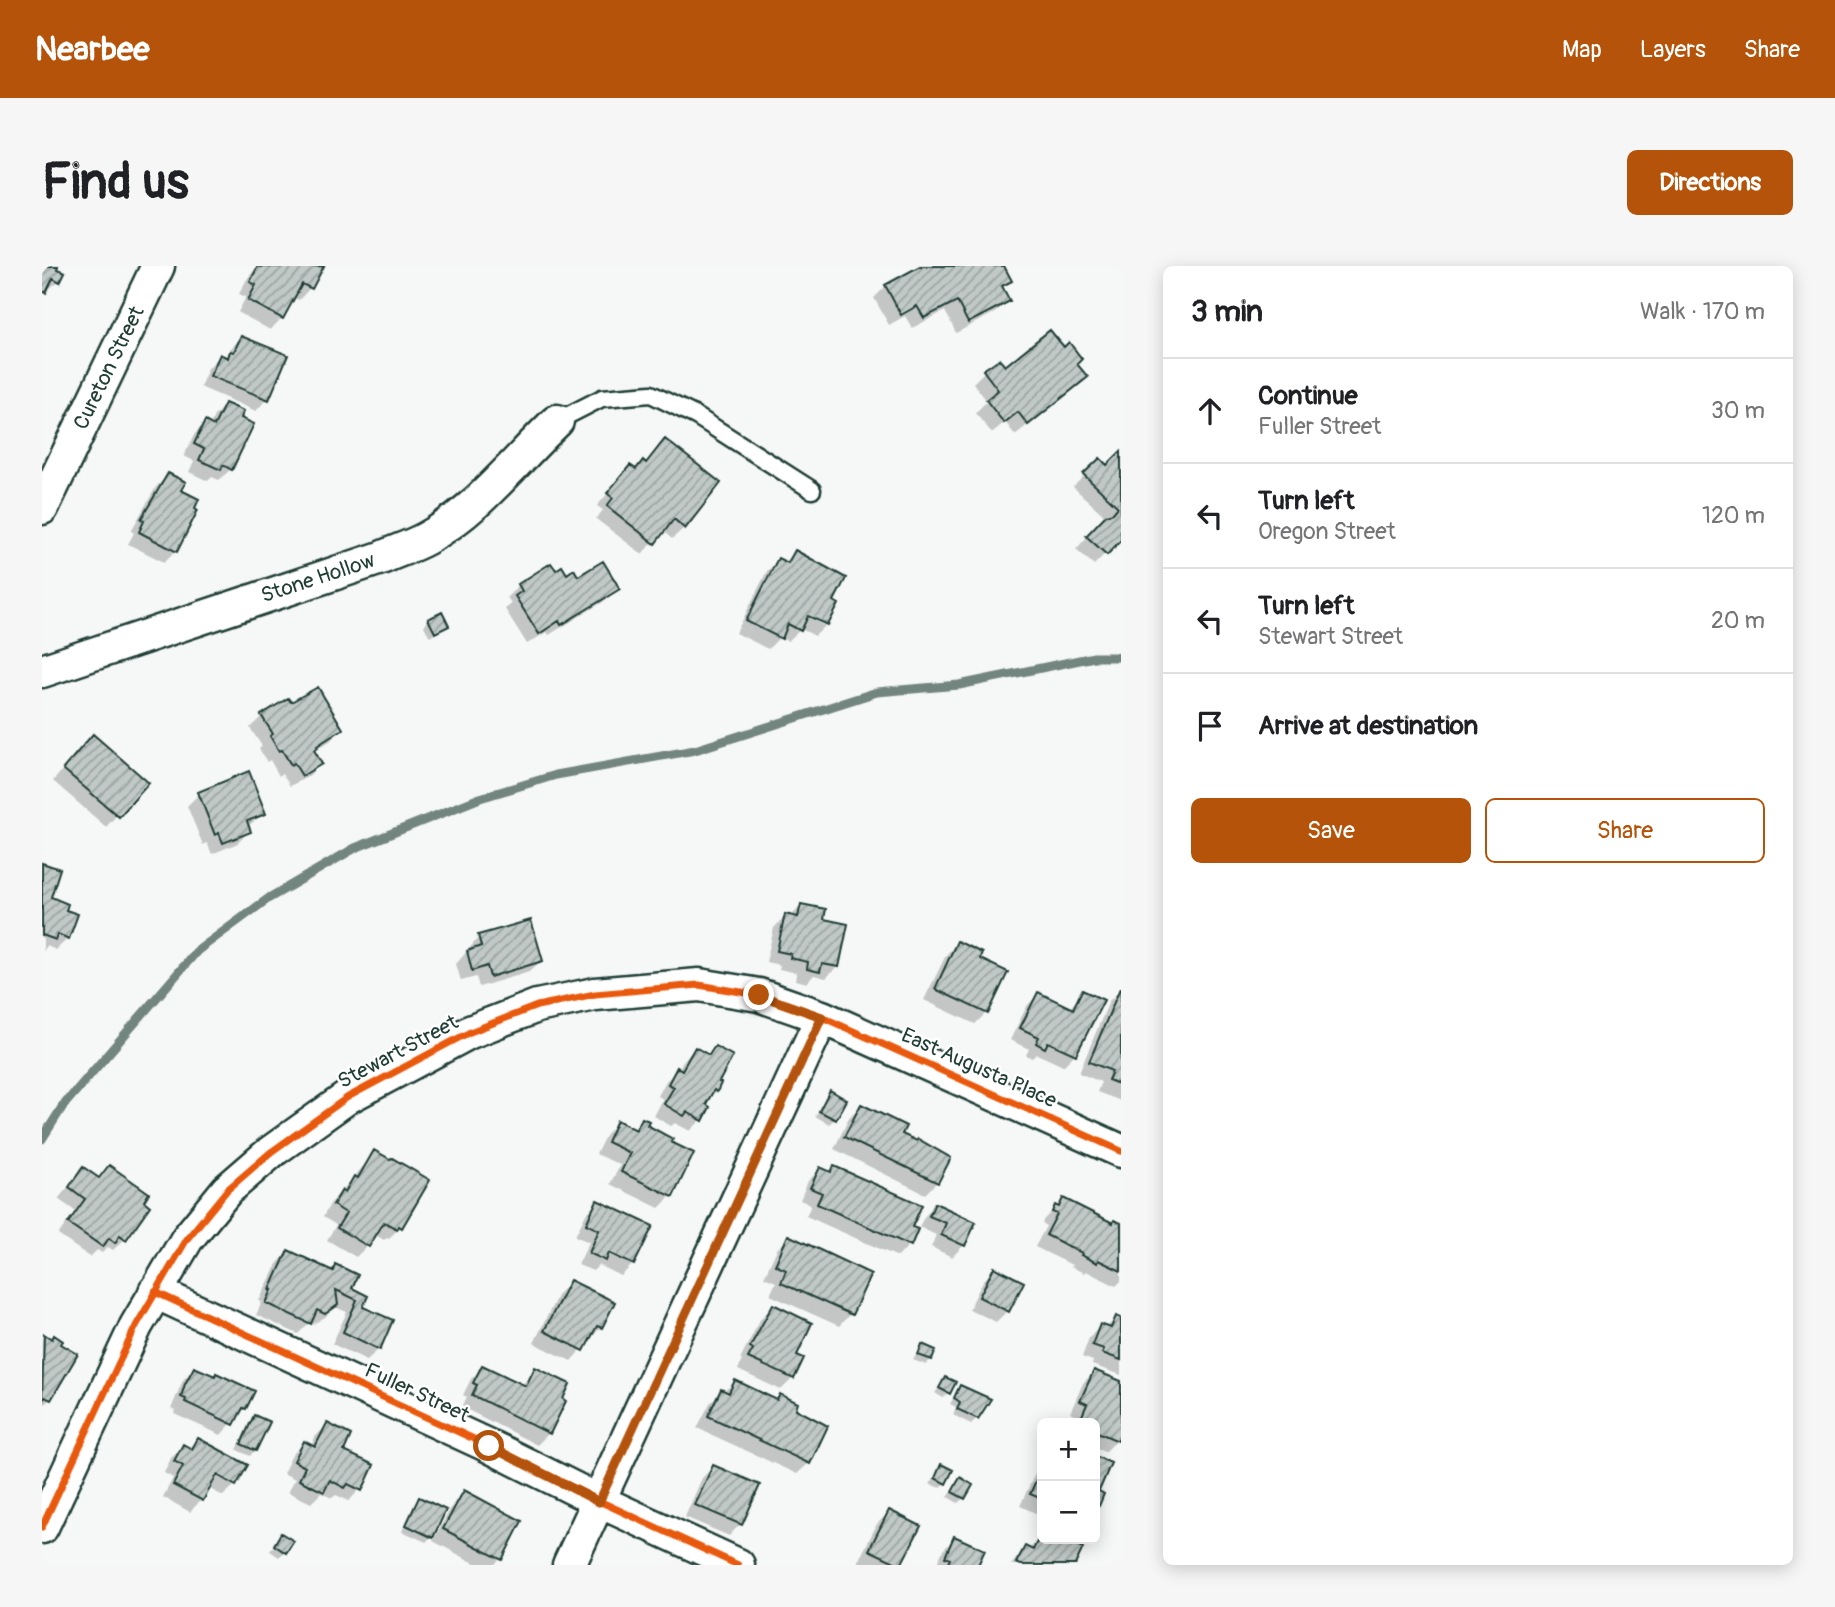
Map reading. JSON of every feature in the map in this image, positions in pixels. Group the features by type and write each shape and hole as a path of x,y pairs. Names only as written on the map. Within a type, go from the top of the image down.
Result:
{"street":[{"name":"Cureton Street","path":"42,508 158,266"},
{"name":"Stone Hollow","path":"42,671 381,558 426,538 459,516 486,493 557,421"},
{"name":"Stewart Street","path":"42,1527 136,1325 195,1229 227,1191 271,1152 348,1097 470,1032 537,1006 595,994 699,985 759,995 822,1017"},
{"name":"East Augusta Place","path":"822,1017 1121,1151"},
{"path":"569,1565 822,1017"},
{"name":"Fuller Street","path":"155,1292 489,1446 599,1502 738,1565"}],"lane":[{"path":"557,421 602,398 651,394 696,416 812,491"}],"building":[{"path":"42,266 58,266 57,269 65,272 60,282 53,278 46,293 42,291"},
{"path":"258,266 324,266 312,289 302,284 283,319 248,300 256,285 250,282"},
{"path":"920,266 1004,266 1012,281 1002,286 1010,301 968,323 957,301 924,318 917,306 901,315 885,285"},
{"path":"1050,330 1064,347 1069,342 1082,359 1077,364 1088,377 1028,425 1018,412 1004,423 986,400 998,390 983,370 999,359 1005,366"},
{"path":"241,336 288,355 269,400 210,376 220,354 228,358 230,351 234,352"},
{"path":"225,403 244,411 241,418 254,424 232,470 223,465 221,470 199,460 204,449 194,444 205,421 214,426"},
{"path":"665,439 721,483 685,529 674,519 655,544 607,506 613,498 607,493 630,465 636,469 643,460 646,463"},
{"path":"1121,451 1121,540 1107,555 1086,536 1106,515 1113,513 1118,507 1083,474 1100,458 1107,465"},
{"path":"168,473 186,482 181,490 199,499 195,508 198,510 177,552 139,532 144,521 141,519"},
{"path":"795,550 846,578 834,601 839,604 828,625 808,616 801,631 788,624 782,639 746,621 778,558 788,563"},
{"path":"603,561 620,589 561,625 559,621 539,634 515,596 522,591 518,584 551,563 556,570 562,566 567,574 574,569 578,576"},
{"path":"442,612 449,626 435,633 428,619"},
{"path":"318,687 343,729 317,746 314,750 322,764 302,776 294,763 291,765 282,750 279,751 270,736 273,734 261,715 288,698 291,702"},
{"path":"93,734 149,783 119,817 63,769"},
{"path":"249,771 266,814 247,821 251,832 223,843 219,833 215,835 198,792"},
{"path":"42,863 60,869 51,897 68,904 66,910 78,914 69,939 58,934 56,940 42,935"},
{"path":"801,904 826,909 824,919 848,924 839,967 822,964 820,972 807,969 808,962 790,958 791,954 777,951 785,914 798,917"},
{"path":"531,920 543,961 490,977 487,966 472,971 467,951 481,946 478,935"},
{"path":"957,941 982,953 980,959 1008,972 988,1014 935,989"},
{"path":"1120,988 1121,1085 1108,1080 1112,1071 1089,1062"},
{"path":"1082,990 1104,1000 1076,1055 1048,1042 1045,1048 1036,1043 1039,1037 1020,1028 1038,992 1073,1009"},
{"path":"715,1046 733,1056 719,1082 721,1083 717,1092 714,1090 706,1104 710,1107 703,1121 687,1112 684,1116 664,1104 674,1087 668,1084 677,1067 682,1070 695,1047 709,1055"},
{"path":"830,1090 847,1100 836,1120 819,1111"},
{"path":"861,1104 906,1126 902,1134 917,1141 918,1139 951,1158 938,1183 844,1137"},
{"path":"642,1118 649,1121 647,1125 673,1139 671,1142 694,1153 673,1197 621,1172 630,1153 607,1142 617,1120 636,1130"},
{"path":"374,1150 430,1180 402,1228 399,1226 397,1229 384,1222 369,1247 337,1228 346,1213 333,1205 354,1176 358,1178"},
{"path":"109,1165 149,1193 144,1201 150,1206 126,1240 120,1235 115,1243 109,1238 103,1247 68,1223 85,1199 69,1187 83,1167 99,1178"},
{"path":"834,1166 922,1205 912,1227 918,1229 911,1246 817,1204 822,1193 810,1188 820,1167 831,1172"},
{"path":"1063,1198 1113,1223 1114,1220 1121,1223 1121,1271 1098,1260 1097,1263 1046,1235 1057,1214 1052,1212 1055,1205 1059,1207"},
{"path":"597,1200 653,1226 634,1265 609,1253 606,1261 589,1253 599,1230 586,1224"},
{"path":"935,1203 976,1222 965,1246 941,1235 946,1223 929,1216"},
{"path":"788,1235 871,1274 852,1315 781,1283 786,1270 775,1265"},
{"path":"288,1250 333,1271 335,1264 358,1275 352,1288 368,1296 363,1307 393,1320 380,1350 343,1332 357,1300 336,1290 338,1305 325,1314 317,1310 311,1324 266,1303"},
{"path":"994,1267 1024,1282 1009,1312 979,1297"},
{"path":"570,1280 615,1302 602,1328 597,1326 584,1351 544,1331"},
{"path":"773,1304 812,1323 797,1355 804,1358 794,1379 748,1358 753,1349 750,1347"},
{"path":"1116,1316 1121,1318 1121,1360 1102,1353 1104,1349 1092,1345 1100,1324 1111,1328"},
{"path":"44,1334 52,1339 54,1335 63,1341 61,1344 78,1354 51,1400 45,1397 42,1401"},
{"path":"922,1344 936,1350 932,1360 918,1355"},
{"path":"482,1365 526,1386 535,1367 570,1384 563,1399 566,1401 550,1434 472,1395 477,1385 473,1383"},
{"path":"194,1367 215,1376 216,1373 255,1391 234,1425 185,1402 186,1399 181,1397"},
{"path":"1094,1370 1121,1381 1121,1434 1118,1441 1100,1433 1100,1418 1081,1418 1087,1404 1080,1401"},
{"path":"945,1377 956,1382 950,1394 939,1388"},
{"path":"735,1380 777,1400 780,1394 798,1403 796,1409 828,1426 810,1464 708,1416 721,1389 729,1393"},
{"path":"960,1385 991,1399 978,1419 957,1409 960,1402 954,1398"},
{"path":"254,1415 270,1422 256,1451 241,1444"},
{"path":"327,1423 351,1435 344,1451 374,1465 362,1491 348,1484 345,1488 330,1480 324,1492 299,1480 305,1467 294,1461 304,1441 315,1447"},
{"path":"198,1438 248,1465 236,1486 217,1475 203,1501 173,1485 183,1466 174,1461 183,1444 192,1449"},
{"path":"1100,1458 1111,1463 1100,1489"},
{"path":"941,1464 953,1470 946,1484 935,1478"},
{"path":"713,1465 760,1485 742,1525 695,1505"},
{"path":"960,1477 973,1485 965,1499 952,1492"},
{"path":"1037,1478 1037,1497 1030,1494"},
{"path":"464,1490 522,1521 502,1560 443,1529"},
{"path":"419,1497 446,1510 433,1538 406,1525"},
{"path":"889,1510 921,1526 901,1565 869,1550"},
{"path":"281,1533 294,1541 286,1553 274,1545"},
{"path":"954,1536 985,1550 978,1565 947,1565 950,1559 945,1557"},
{"path":"1037,1542 1075,1544 1083,1548 1075,1565 1016,1563 1025,1546 1033,1550"}],"waterway":[{"path":"42,1139 63,1106 197,951 269,898 355,848 480,798 556,775 695,750 877,692 959,685 1094,657 1121,657"}],"cycle path":[{"path":"42,1527 136,1326 187,1239 227,1190 271,1152 348,1097 470,1032 537,1006 595,994 699,985 759,995 822,1017 1121,1151"},
{"path":"155,1292 489,1446 599,1501 738,1565"}],"route":[{"path":"489,1446 599,1502 822,1017 759,995"}]}
